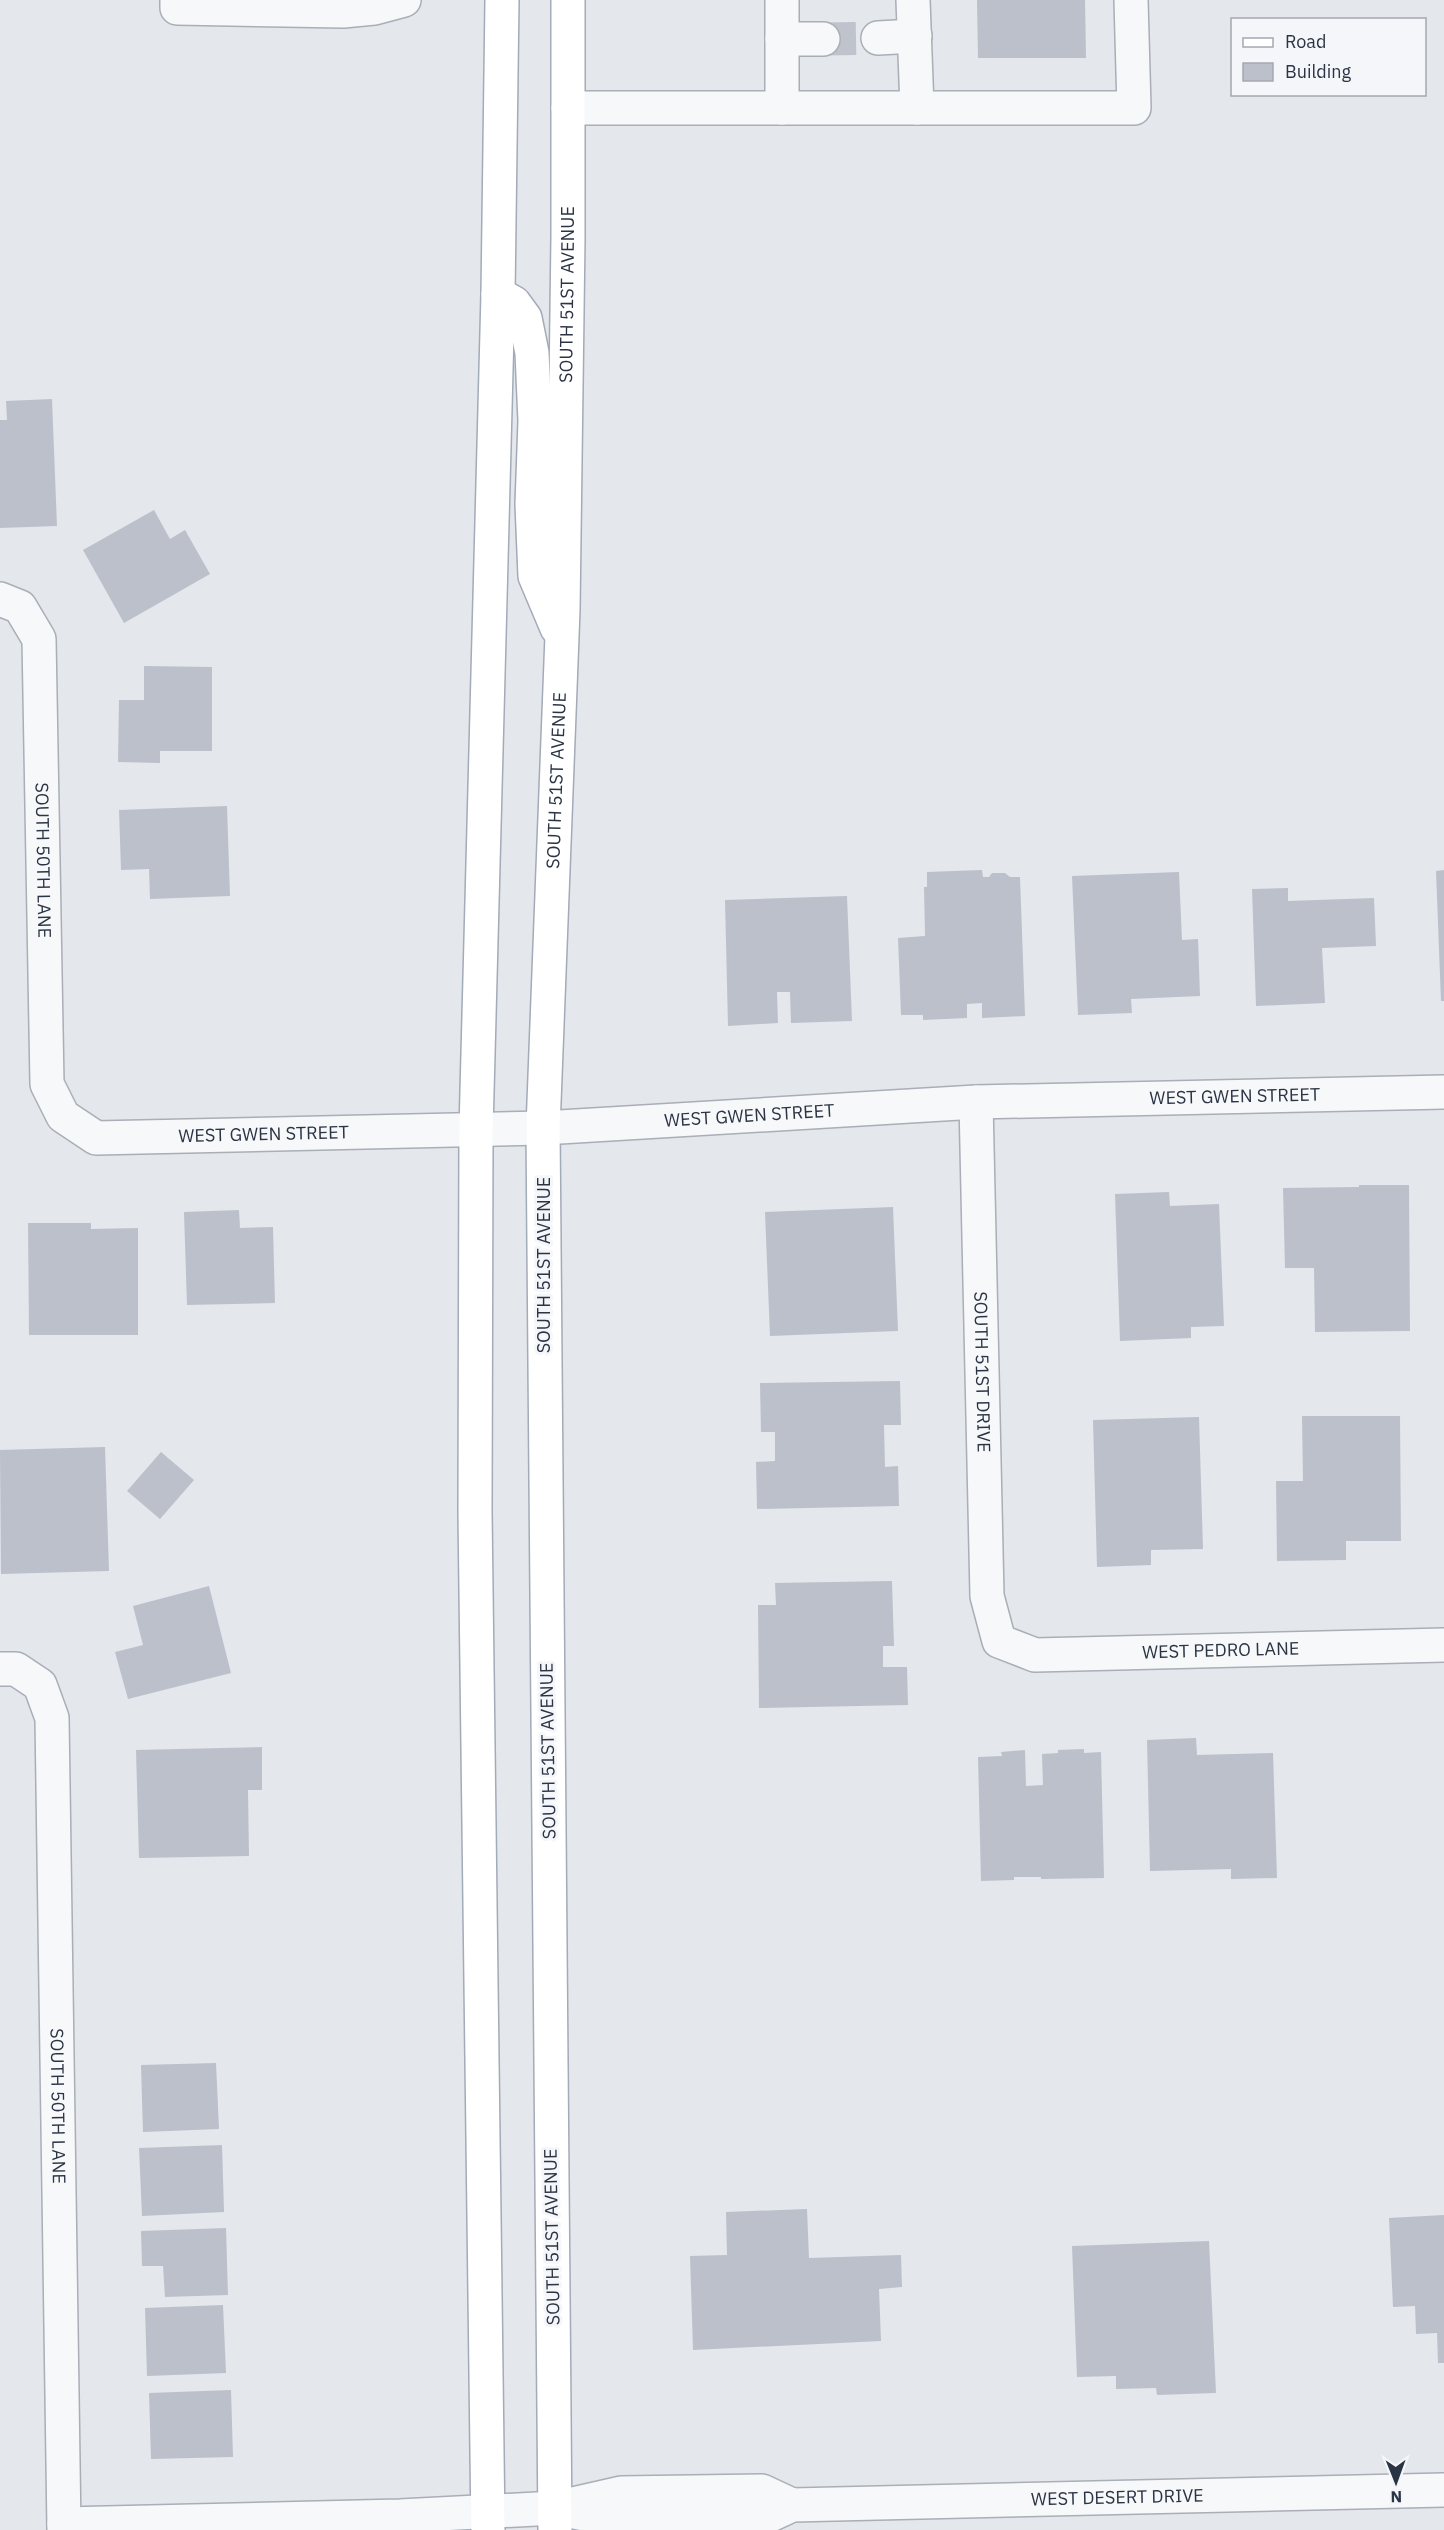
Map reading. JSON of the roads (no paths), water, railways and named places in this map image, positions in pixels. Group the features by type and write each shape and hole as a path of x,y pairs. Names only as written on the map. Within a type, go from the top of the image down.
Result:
{"main road":[{"path":"488,2521 475,1512 476,1130 498,294 502,0"},
{"name":"SOUTH 51ST AVENUE","path":"555,2519 543,1128 562,638 568,0"},
{"path":"498,294 514,303 525,318 532,353 535,421 532,504 535,576 562,638"}],"street":[{"path":"177,0 177,8 343,11 374,8 404,0"},
{"path":"782,0 782,108"},
{"path":"913,0 917,108"},
{"path":"568,108 1134,108 1131,0"},
{"path":"878,38 915,36"},
{"path":"782,39 824,39"},
{"name":"SOUTH 50TH LANE","path":"10,603 39,639 46,1084 63,1116"},
{"name":"WEST GWEN STREET","path":"63,1116 96,1138 543,1128 976,1102 1444,1092"},
{"name":"SOUTH 51ST DRIVE","path":"976,1102 987,1596 999,1641"},
{"name":"WEST PEDRO LANE","path":"999,1641 1035,1655 1444,1645"},
{"name":"SOUTH 50TH LANE","path":"0,1669 16,1669 40,1685 51,1718 64,2527"},
{"name":"WEST DESERT DRIVE","path":"64,2527 400,2516 488,2521 555,2519 623,2522 702,2506 762,2519 792,2505 1444,2490"}],"tunnel":[{"path":"823,39 878,38"}]}
